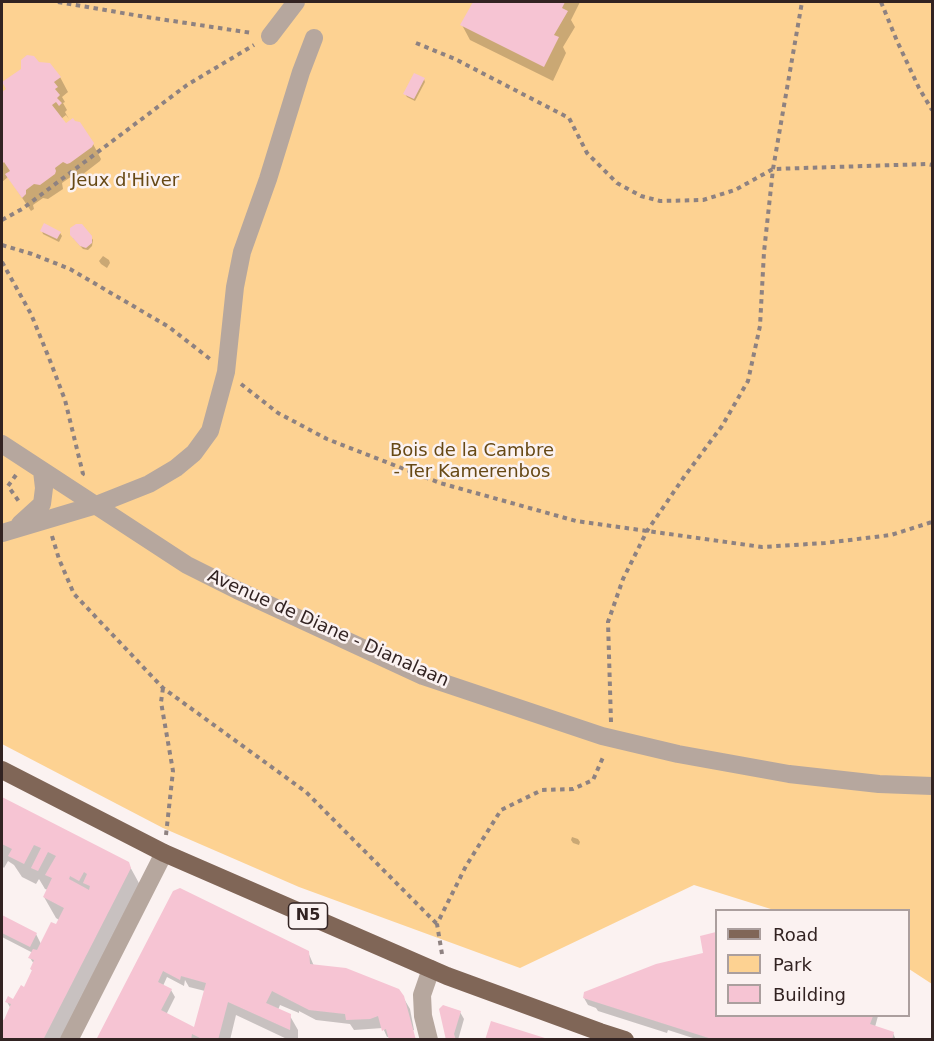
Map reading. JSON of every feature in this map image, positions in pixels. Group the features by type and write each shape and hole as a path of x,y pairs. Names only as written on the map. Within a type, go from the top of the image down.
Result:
{"main road":[{"name":"N5","path":"2,770 164,853 431,969 625,1040"}],"street":[{"path":"270,36 296,2"},
{"path":"9,530 63,516 149,484 176,468 194,453 210,431 226,372 235,287 242,252 268,179 301,72 315,38"},
{"name":"Avenue de Diane - Dianalaan","path":"2,444 187,565 423,676 602,736 678,754 789,774 879,784 933,786"},
{"path":"9,530 42,504 45,488 35,466"},
{"path":"69,1040 164,853"},
{"path":"429,1040 423,1016 422,995 431,969"}],"path":[{"path":"58,2 270,36"},
{"path":"437,924 466,866 501,810 542,790 573,789 593,780 611,738 608,622 623,579 647,531 722,426 748,381 760,326 764,252 773,169 802,2"},
{"path":"881,2 919,88 933,110"},
{"path":"2,220 22,209 187,85 270,36"},
{"path":"416,43 455,59 569,118 587,153 617,183 641,196 660,201 704,200 735,190 773,169 933,165"},
{"path":"2,245 70,268 169,327 278,413 327,439 440,483 576,521 762,547 891,536 933,522"},
{"path":"2,262 32,314 65,400 83,474 73,491"},
{"path":"32,514 8,486 35,466"},
{"path":"54,543 74,594 163,688 306,792 437,924 442,954 431,969"},
{"path":"163,688 161,702 173,771 166,830"}],"green space":[{"name":"Bois de la Cambre - Ter Kamerenbos","path":"2,2 932,2 932,984 910,970 910,909 771,909 694,885 520,968 299,887 163,828 2,744"}],"building":[{"path":"473,2 565,2 562,8 568,11 554,35 559,37 544,67 460,25"},
{"path":"27,55 34,56 39,62 50,63 61,77 54,82 58,87 55,89 60,95 57,98 62,103 59,106 56,102 52,105 66,123 73,118 80,122 94,143 70,163 63,162 55,168 55,174 40,185 34,184 26,190 22,198 5,174 10,171 2,161 2,92 6,89 2,82 21,69 21,60"},
{"path":"414,73 425,78 414,99 403,94"},
{"path":"44,223 61,232 57,239 40,231"},
{"path":"76,224 82,224 92,236 92,243 86,248 80,246 70,235 70,228"},
{"path":"2,797 129,862 131,868 43,1040 2,1040 2,1019 4,1020 11,1004 5,1002 8,996 13,999 21,985 24,987 32,970 30,969 34,960 28,958 33,949 37,950 51,922 56,924 64,908 43,897 52,878 45,875 56,856 48,852 38,871 31,868 41,848 34,845 24,864 8,856 12,849 2,844","holes":["84,872 87,874 83,883 90,886 89,890 69,879 70,876 79,881"]},
{"path":"180,888 309,951 310,964 346,968 399,989 404,996 416,1040 389,1040 386,1029 382,1031 378,1016 370,1019 346,1020 345,1014 309,1010 272,991 266,1003 291,1014 290,1030 228,1002 218,1040 204,1040 192,1034 191,1040 96,1040 173,891","holes":["163,971 180,980 181,976 206,983 194,1027 161,1010 172,989 158,982"]},
{"path":"2,915 37,933 30,947 2,933"},
{"path":"715,932 715,1017 873,1017 870,1024 894,1032 892,1040 715,1040 583,998 584,992 656,964 703,953 700,936"},
{"path":"443,1005 461,1011 454,1034 456,1040 446,1040 439,1009"},
{"path":"491,1021 548,1039 548,1040 485,1040"}],"park label":[{"name":"Jeux d'Hiver","path":"125,181"}]}
